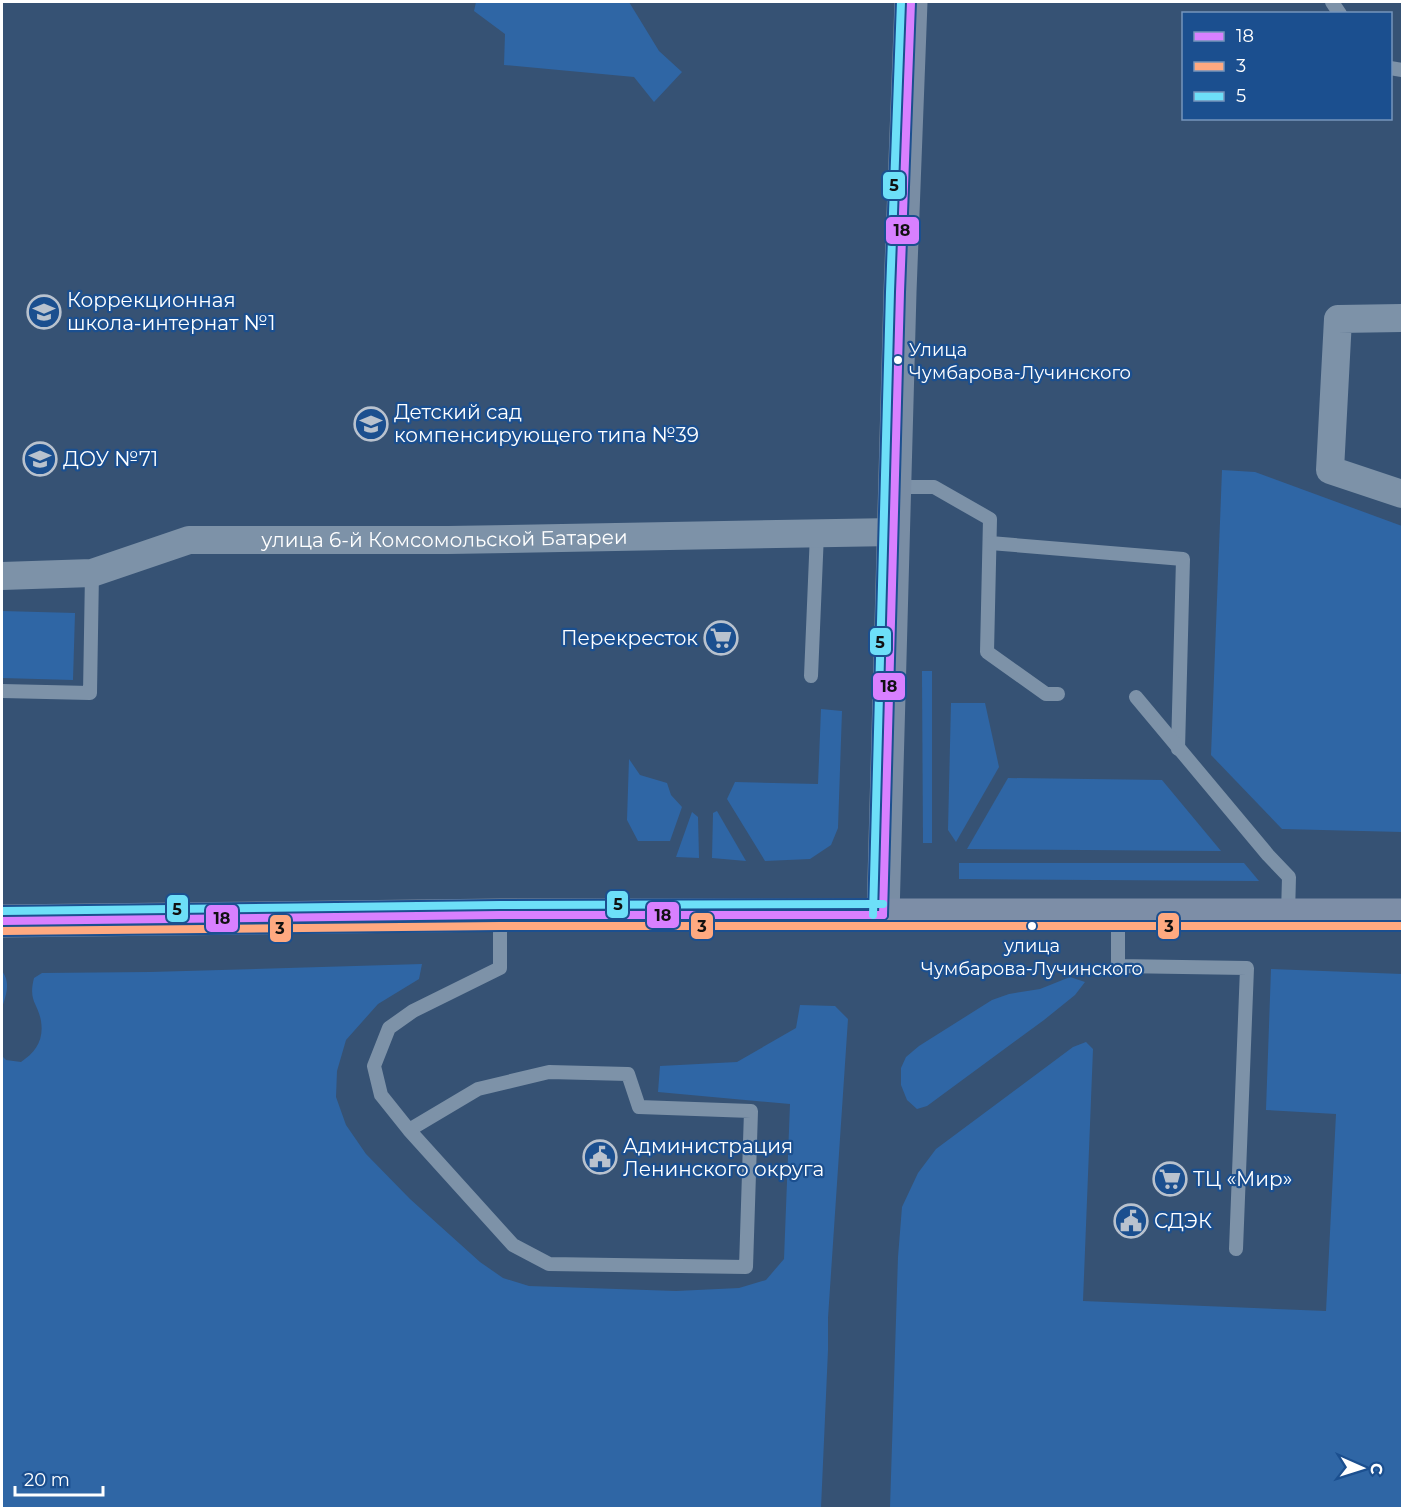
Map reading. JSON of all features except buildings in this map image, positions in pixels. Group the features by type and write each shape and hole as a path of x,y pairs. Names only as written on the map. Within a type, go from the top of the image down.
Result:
{"main road":[{"path":"2,921 500,915 1402,915"}],"street":[{"path":"883,915 894,487 911,2"},
{"path":"1402,318 1338,319 1330,470 1402,494"},
{"name":"улица 6-й Комсомольской Батареи","path":"2,576 92,573 189,540 448,540 894,532"}],"lane":[{"path":"894,487 934,487 990,519 987,652 1046,694 1058,694"},
{"path":"812,676 817,533"},
{"path":"990,543 1183,559 1178,749"},
{"path":"2,691 90,693 92,573"},
{"path":"1136,697 1289,877 1288,914"},
{"path":"1118,914 1118,966 1247,968 1236,1249"},
{"path":"409,1130 478,1089 549,1072 628,1074 639,1107 751,1111 746,1267 549,1264 513,1245 409,1130 381,1095 374,1066 389,1028 413,1011 500,968 500,915"}],"shaded area":[{"path":"476,2 629,2 659,51 682,72 654,102 634,77 504,65 505,34 474,11"},
{"path":"1222,470 1255,472 1402,526 1402,832 1282,829 1211,755"},
{"path":"2,611 75,613 73,680 2,678"},
{"path":"922,671 932,671 932,843 923,843"},
{"path":"951,703 985,703 999,767 956,842 948,830"},
{"path":"821,709 842,711 838,828 831,845 810,859 765,861 727,799 735,782 818,784"},
{"path":"629,759 640,775 667,783 671,795 682,807 670,841 638,841 627,820"},
{"path":"1008,778 1162,780 1221,851 967,849"},
{"path":"717,811 746,861 712,858 713,813"},
{"path":"692,812 698,817 699,858 676,857"},
{"path":"959,863 1244,863 1259,881 959,879"},
{"path":"422,964 419,979 378,1004 346,1040 337,1071 336,1097 346,1125 366,1154 410,1199 480,1262 503,1278 529,1286 676,1291 739,1288 766,1280 784,1259 790,1104 658,1092 660,1066 737,1062 796,1028 800,1005 835,1006 848,1019 828,1318 821,1508 2,1508 2,1056 6,1060 21,1062 38,1045 42,1028 32,992 34,978 42,973"},
{"path":"1271,969 1402,974 1402,1508 890,1508 898,1257 902,1207 918,1173 936,1149 1073,1047 1086,1042 1093,1049 1083,1301 1326,1311 1336,1114 1266,1110"},
{"path":"2,971 7,985 2,1008"},
{"path":"1070,977 1085,982 1075,995 1044,1020 927,1106 917,1109 907,1100 901,1085 901,1068 906,1057 919,1046 992,1000 1009,994 1040,989"}],"transit line":[{"name":"5","path":"873,915 890,292 901,2"},
{"name":"18","path":"883,915 900,292 911,2"},
{"name":"5","path":"2,911 500,905 883,904"},
{"name":"18","path":"2,921 500,915 883,915"},
{"name":"3","path":"2,931 500,926 1402,926"}],"place":[{"name":"Коррекционная школа-интернат №1","path":"44,312"},
{"name":"Улица Чумбарова-Лучинского","path":"898,360"},
{"name":"Детский сад компенсирующего типа №39","path":"371,424"},
{"name":"ДОУ №71","path":"40,459"},
{"name":"Перекресток","path":"721,638"},
{"name":"улица Чумбарова-Лучинского","path":"1032,926"},
{"name":"Администрация Ленинского округа","path":"600,1157"},
{"name":"ТЦ «Мир»","path":"1170,1179"},
{"name":"СДЭК","path":"1131,1221"}]}
